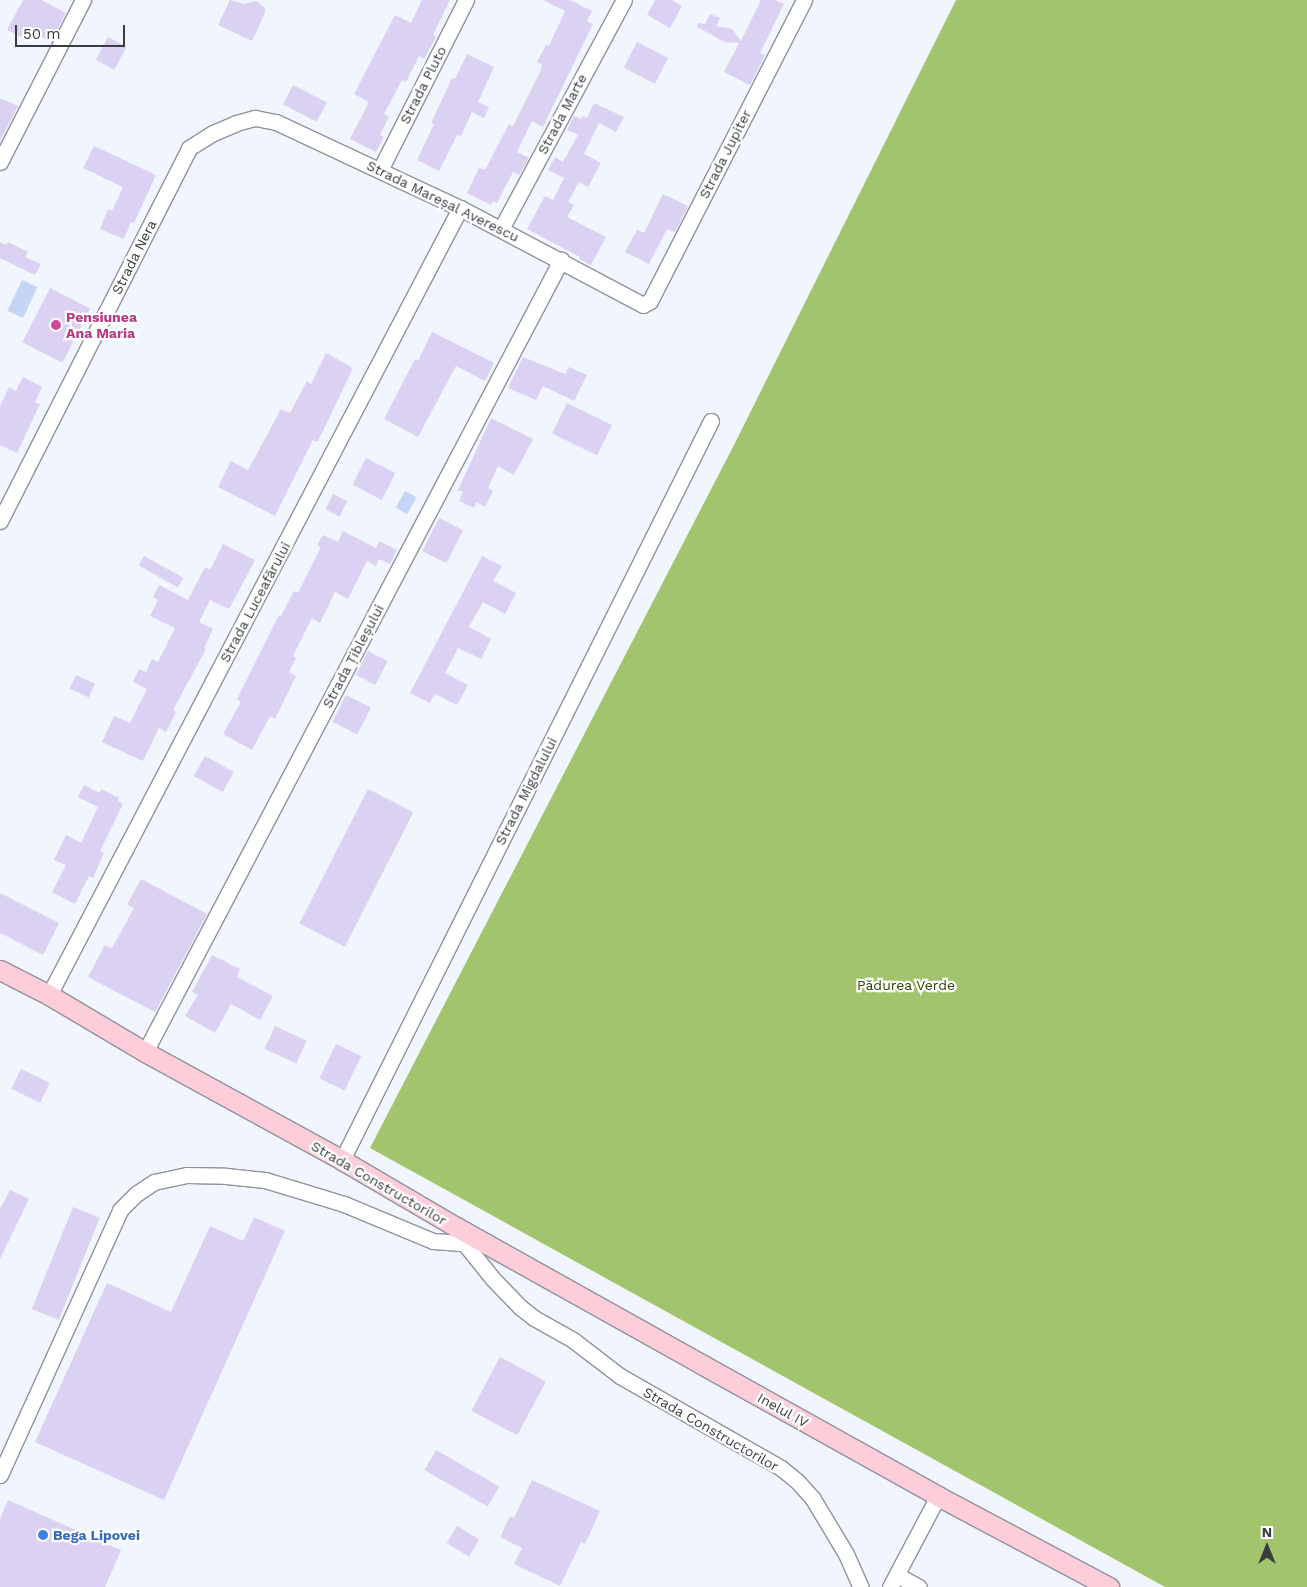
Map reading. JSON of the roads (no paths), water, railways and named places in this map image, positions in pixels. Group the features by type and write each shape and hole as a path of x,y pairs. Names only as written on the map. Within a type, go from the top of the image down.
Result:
{"main road":[{"name":"Strada Constructorilor","path":"0,970 49,995 145,1052 342,1160 461,1236"},
{"name":"Inelul IV","path":"461,1236 1109,1587"}],"street":[{"path":"0,162 83,0"},
{"name":"Strada Pluto","path":"380,170 466,0"},
{"name":"Strada Marte","path":"501,229 624,0"},
{"name":"Strada Jupiter","path":"642,305 650,301 804,0"},
{"name":"Strada Mareșal Averescu","path":"236,123 256,118 276,122 460,208 561,260 642,305"},
{"name":"Strada Nera","path":"0,521 189,148 213,133 236,123"},
{"name":"Strada Luceafărului","path":"49,995 460,208"},
{"name":"Strada Țibleșului","path":"145,1052 561,260"},
{"name":"Strada Migdalului","path":"342,1160 711,421"},
{"path":"0,1475 120,1210 136,1194 154,1182 187,1175 265,1180 344,1204 433,1241 461,1236"},
{"name":"Strada Constructorilor","path":"461,1236 493,1279 534,1318 573,1340 620,1376 781,1468 797,1481 812,1498 846,1554 861,1587"},
{"path":"920,1587 894,1581 938,1496"}],"water":[{"path":"22,280 37,287 23,318 8,311"},
{"path":"405,491 416,497 407,514 396,508"}],"place":[{"name":"Pensiunea Ana Maria","path":"56,325"},
{"name":"Bega Lipovei","path":"43,1535"}],"park label":[{"name":"Pădurea Verde","path":"906,985"}]}
